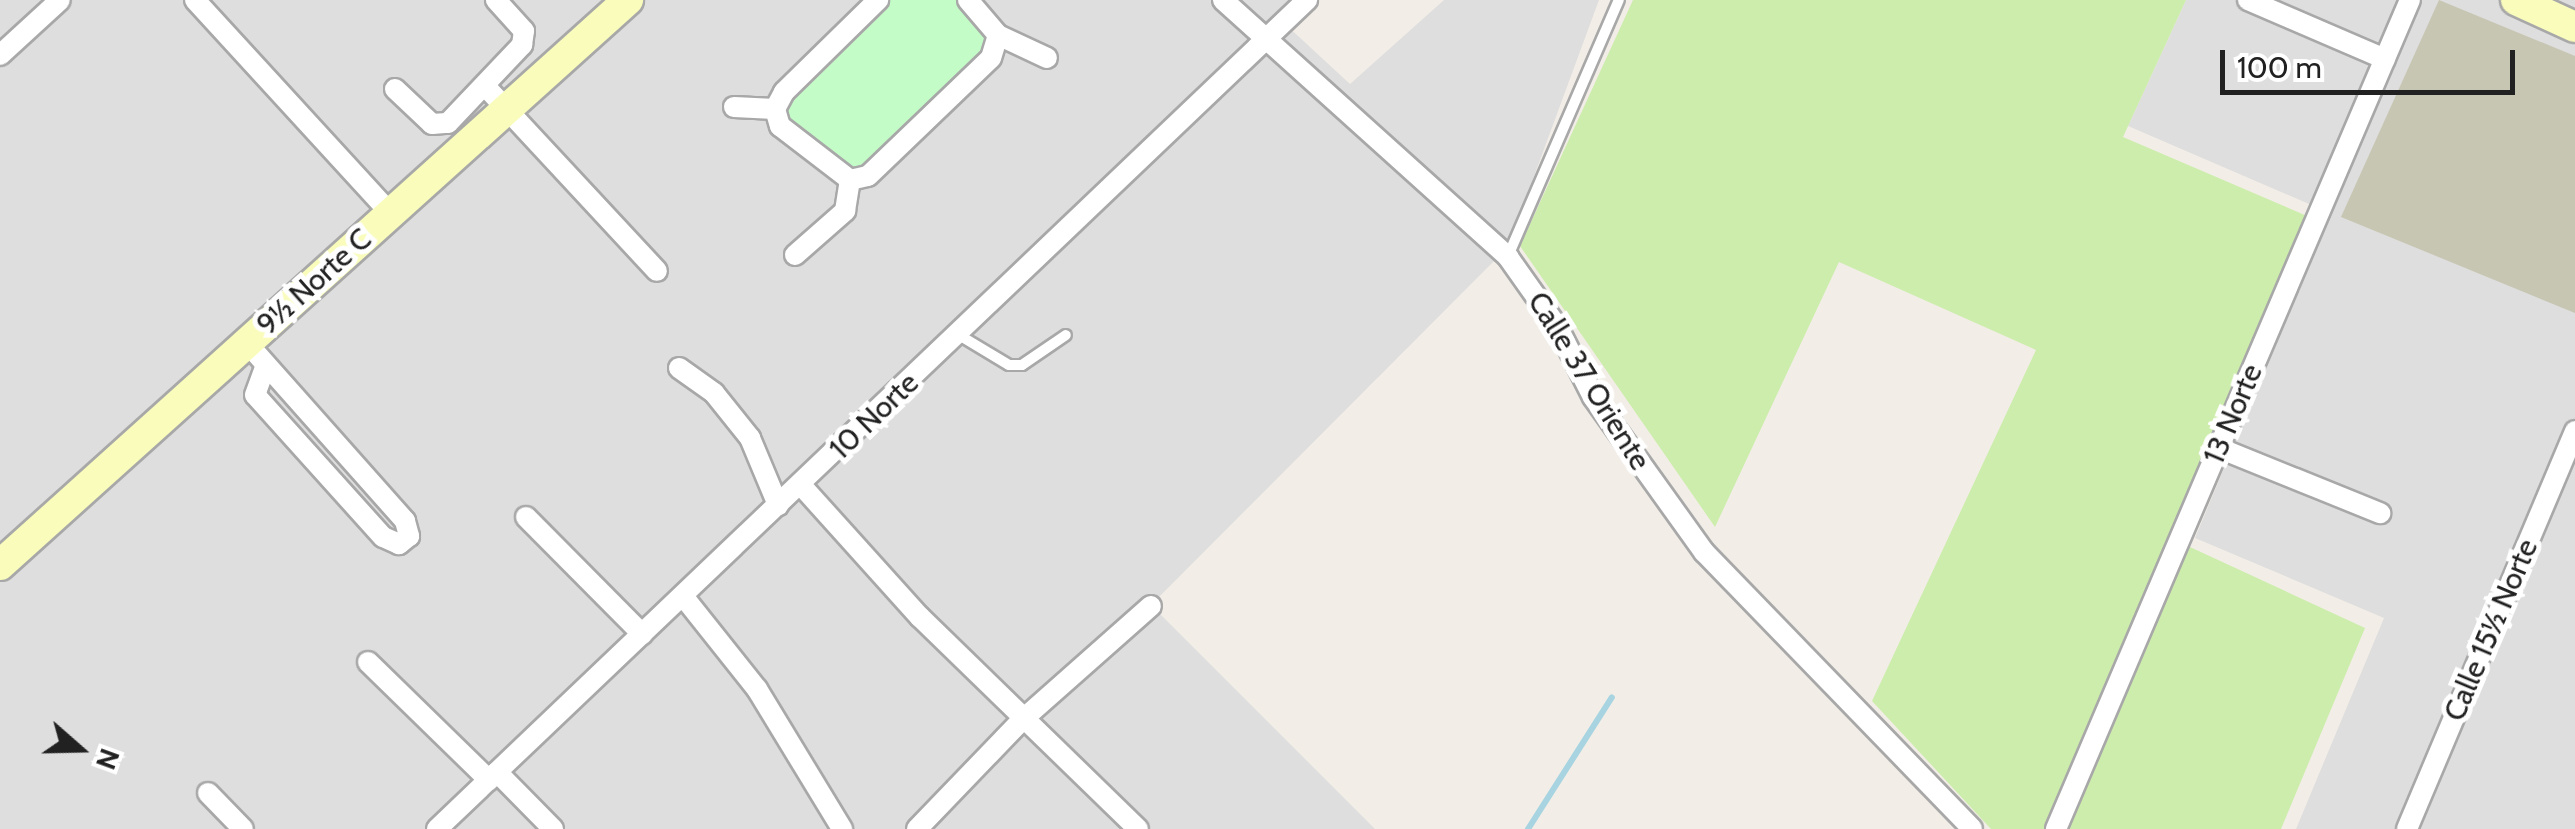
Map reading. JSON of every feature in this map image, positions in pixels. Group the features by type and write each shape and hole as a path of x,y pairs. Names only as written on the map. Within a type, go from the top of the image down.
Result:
{"street":[{"path":"0,55 60,0"},
{"path":"195,0 391,214"},
{"path":"396,89 440,126 496,98 522,45 524,31 496,0"},
{"name":"9½ Norte C","path":"0,565 391,214 496,98 628,0"},
{"path":"850,180 780,126 775,109 784,92 878,0"},
{"path":"968,0 998,36 1048,58"},
{"name":"Calle 37 Oriente","path":"1223,0 1508,257 1558,328 1592,397 1704,552 1972,829"},
{"name":"10 Norte","path":"437,829 1307,0"},
{"path":"2248,0 2385,59"},
{"name":"13 Norte","path":"2056,829 2410,0"},
{"path":"2516,0 2575,26"},
{"path":"850,180 868,176 991,58 998,36"},
{"path":"496,98 656,271"},
{"path":"734,107 775,109"},
{"path":"795,256 845,211 850,180"},
{"path":"246,343 406,520 409,536 390,542 255,395 265,368"},
{"path":"679,368 714,393 750,438 778,505"},
{"path":"286,430 305,411"},
{"name":"Calle 15½ Norte","path":"2407,829 2575,431"},
{"path":"2219,448 2380,513"},
{"path":"322,469 342,451"},
{"path":"802,485 1022,720 1138,829"},
{"path":"356,508 376,488"},
{"path":"526,517 642,634"},
{"path":"682,596 757,689 842,829"},
{"path":"917,829 1022,720 1151,606"},
{"path":"368,662 553,829"},
{"path":"208,794 243,829"}],"lane":[{"path":"1508,257 1620,0"},
{"path":"959,334 1009,366 1022,365 1066,336"}],"shaded area":[{"path":"0,0 1307,0 1284,23 1350,84 1444,0 1599,0 1508,247 1151,605 1375,829 0,829"},
{"path":"2186,0 2575,0 2575,829 2296,829 2384,618 2195,538 2330,213 2128,126"},
{"path":"2439,0 2575,56 2575,313 2341,217"}],"green space":[{"path":"878,0 968,0 998,35 864,179 780,126 778,101"},
{"path":"1633,0 2186,0 2123,137 2307,216 2048,829 1991,829 1872,701 2036,350 1839,262 1715,527 1520,246"},
{"path":"2177,541 2365,628 2281,829 2060,829"}],"waterway":[{"path":"1528,829 1612,697"}]}
